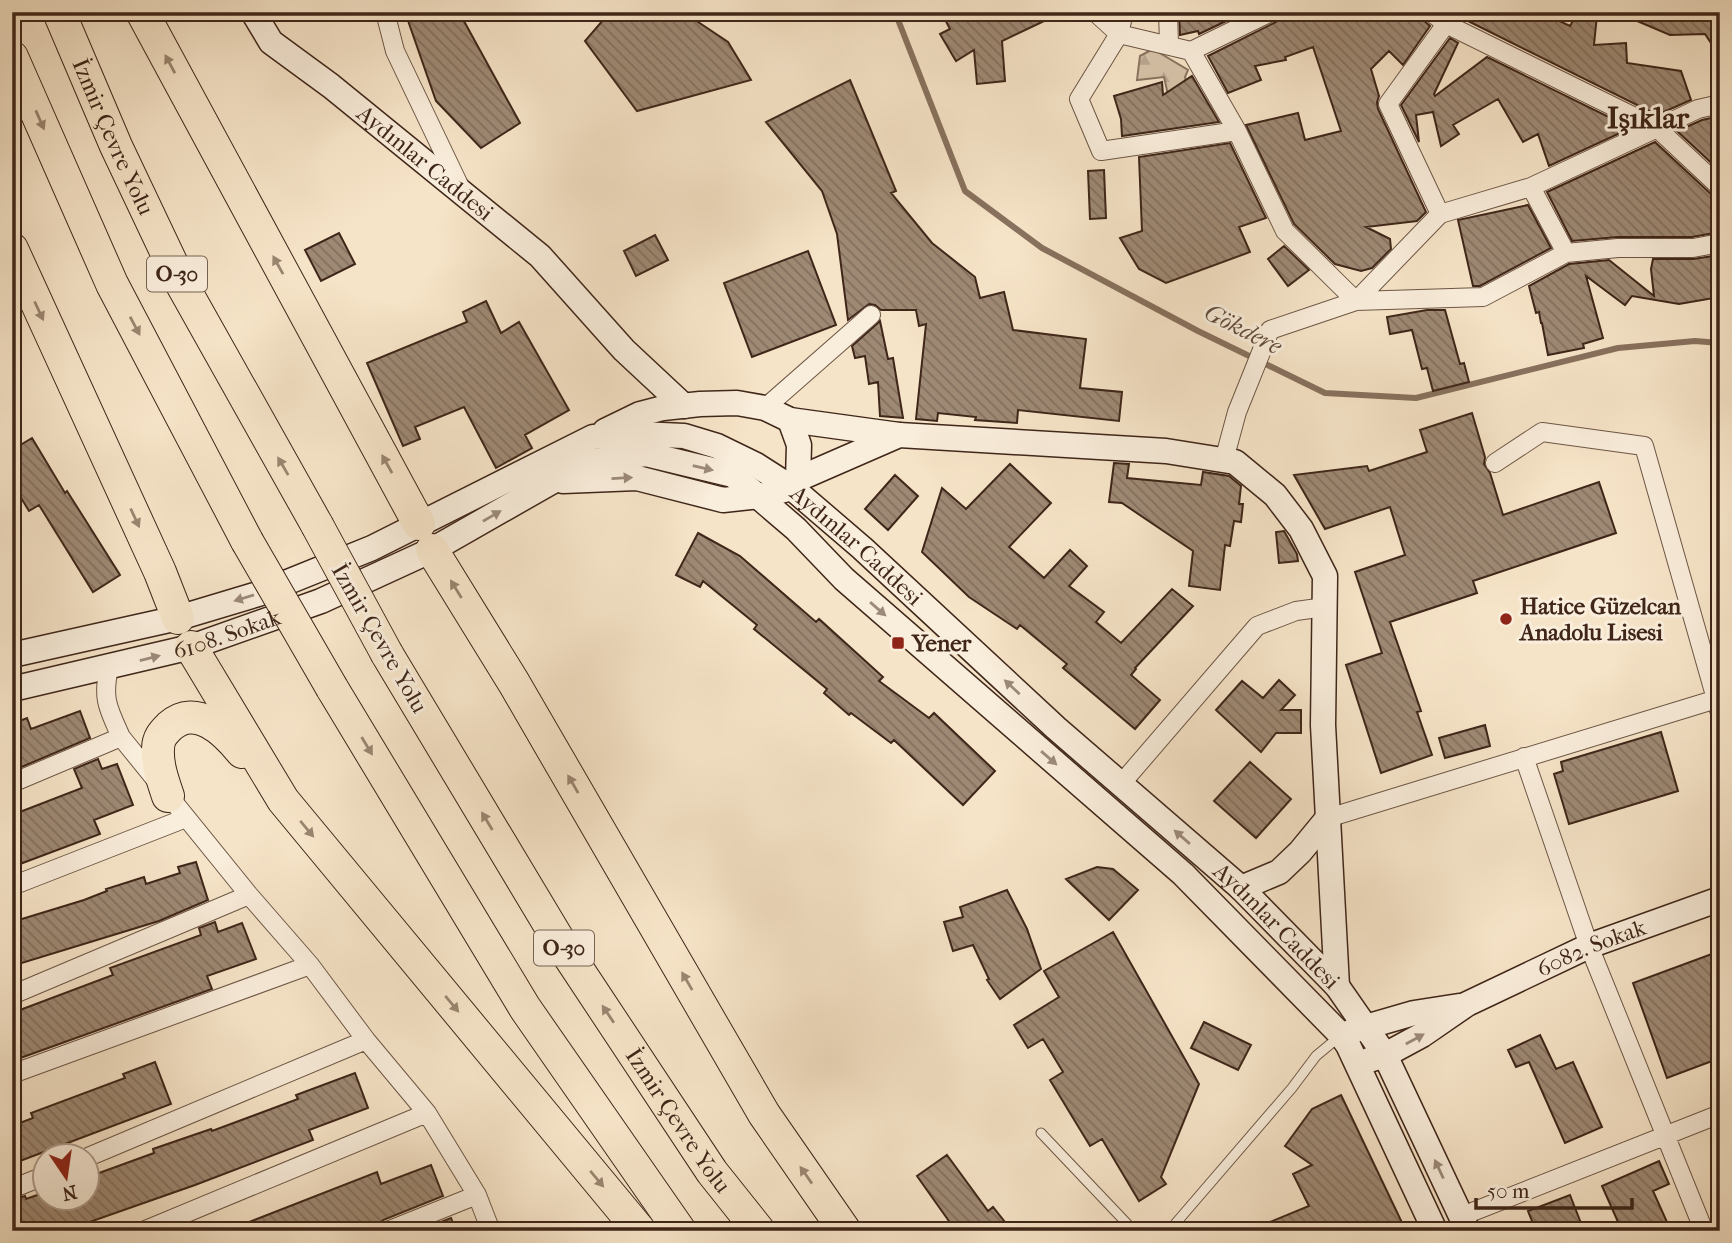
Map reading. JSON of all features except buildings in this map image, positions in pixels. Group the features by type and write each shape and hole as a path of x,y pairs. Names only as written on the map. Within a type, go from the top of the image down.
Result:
{"highway":[{"name":"İzmir Çevre Yolu","path":"59,12 116,146 180,281 387,654 561,944 712,1172 759,1231"},
{"path":"142,12 426,537 514,683 764,1114 845,1231"},
{"name":"O-30","path":"12,57 113,284 247,541 331,688 525,1008 681,1231"},
{"path":"12,249 160,572 178,618"},
{"path":"191,647 283,800"},
{"path":"177,807 159,767 158,748 160,735 173,723 190,716 215,724 235,744 640,1231"}],"main road":[{"name":"Aydınlar Caddesi","path":"253,12 271,42 331,86 540,256 624,350 684,406"},
{"path":"593,438 640,414 684,406 737,403 765,408 790,420 900,435 1167,451 1235,462 1275,495 1301,529 1325,576 1323,725 1337,986"},
{"path":"790,420 799,445 795,483"},
{"name":"Aydınlar Caddesi","path":"426,537 593,438 640,434 684,436 727,450 795,483 1056,728 1241,888 1337,986 1385,1055 1465,1223"},
{"path":"760,496 900,435"},
{"name":"Aydınlar Caddesi","path":"426,537 595,461 646,454 733,475 796,529 844,579 1183,874 1341,1035 1435,1231"},
{"name":"6108. Sokak","path":"12,655 178,618 258,594 372,548 426,537"},
{"name":"6108. Sokak","path":"12,689 191,647 321,601 426,537"},
{"path":"1241,888 1279,872 1300,852 1328,818"},
{"name":"6082. Sokak","path":"1467,1004 1589,946 1720,899"},
{"path":"1341,1035 1414,1013 1467,1004"},
{"path":"1357,1064 1385,1055 1422,1035 1467,1004"}],"street":[{"path":"385,12 396,51 463,194"},
{"path":"1095,12 1119,34 1191,51 1237,131 1285,230 1356,301"},
{"path":"1124,12 1119,34 1079,99 1101,151 1237,131"},
{"path":"1168,12 1169,44"},
{"path":"1191,51 1271,12"},
{"path":"1431,12 1446,24 1657,128 1720,187"},
{"path":"1440,214 1388,104 1446,24"},
{"path":"1356,301 1440,214 1531,187 1698,109 1720,104"},
{"path":"1531,187 1566,253"},
{"path":"1224,460 1237,412 1270,330 1356,301 1483,297 1566,253 1618,247 1693,248 1720,243"},
{"path":"765,408 871,315"},
{"path":"1328,818 1524,757 1718,704 1644,446 1542,432 1494,463"},
{"path":"1121,784 1257,626 1289,612 1325,607"},
{"path":"109,668 104,690 109,711 121,737 249,895 310,965 366,1040 427,1113 477,1195 491,1231"},
{"path":"12,783 121,737"},
{"path":"1524,757 1589,946 1704,1231"},
{"path":"12,887 177,807"},
{"path":"12,995 249,895"},
{"path":"12,1074 310,965"},
{"path":"102,1151 366,1040"},
{"path":"143,1231 427,1113"},
{"path":"1465,1223 1720,1114"},
{"path":"12,1189 32,1181"},
{"path":"387,1231 477,1195"}],"lane":[{"path":"1169,1231 1292,1088 1316,1056 1341,1035"},
{"path":"1041,1133 1134,1231"}],"green space":[{"path":"1153,49 1188,70 1185,77 1192,104 1171,108 1164,77 1137,80 1140,56"}],"waterway":[{"name":"Gökdere","path":"895,12 965,191 1042,248 1198,331 1325,393 1416,398 1618,348 1695,341 1720,343"}],"place":[{"name":"Hatice Güzelcan Anadolu Lisesi","path":"1506,619"},
{"name":"Yener","path":"898,643"}],"district":[{"name":"Işıklar","path":"1648,118"}]}
